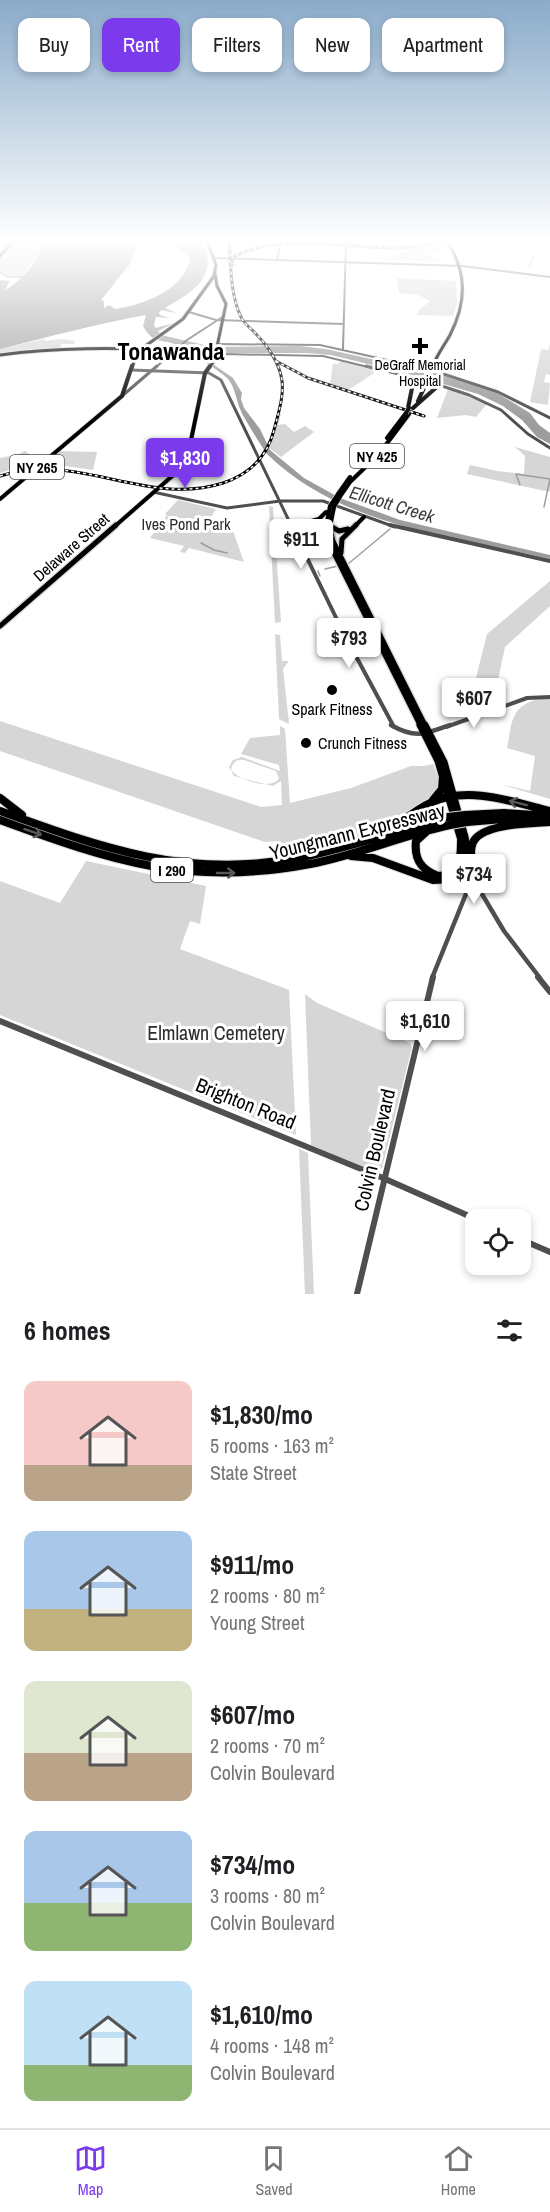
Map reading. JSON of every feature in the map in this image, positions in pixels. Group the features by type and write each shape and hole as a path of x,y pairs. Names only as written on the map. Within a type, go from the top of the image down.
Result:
{"highway":[{"path":"370,839 430,803 440,793 443,776"},
{"path":"430,803 452,797 486,796 550,811"},
{"path":"0,798 8,806 34,822"},
{"name":"Youngmann Expressway","path":"0,811 121,852 169,861 280,864"},
{"name":"Youngmann Expressway","path":"297,861 370,839 449,821 504,813 550,816"},
{"name":"Youngmann Expressway","path":"466,818 550,822"},
{"name":"Youngmann Expressway","path":"0,820 83,849 149,867 175,871 225,873 333,857 437,827 449,821"},
{"path":"471,861 473,842 483,834 527,824 550,822"},
{"path":"437,827 420,836 415,844 416,860 428,872 441,876 455,871 460,863 461,842"},
{"path":"333,857 372,857 432,880 472,878"}],"main road":[{"path":"122,396 137,352 168,331 189,312 196,301"},
{"path":"212,364 225,301"},
{"name":"NY 425","path":"430,368 435,351 449,333 460,301"},
{"name":"NY 425","path":"461,842 444,762 329,543 325,525 331,507 339,494 379,454 409,410 439,350 451,337 463,301"},
{"path":"439,350 444,347"},
{"path":"0,355 39,349 152,348 174,350"},
{"name":"Delaware Street","path":"0,626 114,521 187,463 205,373 212,364"},
{"path":"409,410 412,399 410,385 414,378"},
{"path":"409,410 439,385"},
{"name":"NY 265","path":"0,499 122,396"},
{"name":"NY 425","path":"331,507 330,533 428,734 452,797 471,861 472,878"},
{"path":"292,525 319,519 331,507"},
{"path":"329,523 334,530 344,531 363,517"},
{"path":"342,560 340,548 342,538 363,517"},
{"path":"292,525 306,523 316,525 329,543"},
{"path":"461,842 472,878"}],"street":[{"path":"344,301 344,349"},
{"path":"189,312 216,320"},
{"path":"122,396 174,350 216,320 223,318 344,324"},
{"path":"217,345 309,344 418,365 508,396 550,418"},
{"path":"212,364 223,354 323,356 414,378 439,385 504,411 528,434 550,448"},
{"path":"131,370 205,373 212,374 221,381 389,722 406,734 428,734 527,698 550,697"},
{"path":"153,492 227,508 280,501 324,501 363,517 424,535 550,561"},
{"path":"472,878 504,931 550,993"},
{"name":"Colvin Boulevard","path":"357,1294 431,981 472,878"},
{"name":"Brighton Road","path":"0,1021 383,1178 465,1214"},
{"path":"531,1244 550,1252"}],"green space":[{"path":"430,301 457,301 453,316 417,315 419,310"},
{"path":"44,339 45,341 62,339 75,341 74,344 61,344 61,348 32,349 0,354 0,349"},
{"path":"550,344 550,375 546,374 544,382 550,383 548,405 530,402 541,349 548,350"},
{"path":"341,361 379,370 348,390 330,385 333,363 337,364"},
{"path":"448,389 487,404 476,417 466,415 437,418"},
{"path":"278,413 281,414 278,425 285,424 294,432 305,426 314,432 281,457 269,448"},
{"path":"515,447 550,457 550,492 467,474 470,465 524,474 525,456"},
{"path":"25,451 31,455 28,464 0,473 0,458"},
{"path":"59,451 97,452 93,470 58,465 61,459 53,456"},
{"name":"Ives Pond Park","path":"178,500 216,509 208,522 232,528 244,562 189,548 185,553 180,552 184,546 150,538 167,515 165,514"},
{"path":"269,506 273,507 281,622 275,623"},
{"path":"550,581 550,606 505,647 496,690 491,701 494,706 466,717 487,634"},
{"path":"275,634 280,635 282,661 289,661 283,669 289,724 279,719"},
{"path":"539,699 550,699 550,799 500,784 530,791 535,756 507,748 517,711 522,706"},
{"path":"0,721 261,807 282,805 281,781 273,786 264,784 275,782 279,778 276,771 239,760 234,763 231,770 242,778 234,776 229,767 233,760 242,757 280,771 279,765 241,754 250,738 280,735 280,726 285,729 290,803 351,788 411,766 433,764 440,780 439,789 428,802 389,828 349,841 281,857 280,841 265,842 0,751"},
{"name":"Elmlawn Cemetery","path":"86,861 206,886 200,924 190,921 180,949 289,990 296,1135 0,1015 0,881 60,903"},
{"path":"305,994 317,1003 410,1043 412,1047 382,1168 376,1172 311,1145"},
{"path":"299,1149 308,1153 314,1294 305,1294"}],"shaded area":[{"path":"0,301 104,301 104,308 109,305 115,309 146,301 176,301 165,308 176,313 162,310 159,312 160,315 169,318 156,317 154,325 156,328 174,323 158,331 161,335 213,347 300,346 326,349 435,373 499,394 530,413 539,425 550,433 550,444 537,437 522,420 503,406 478,394 409,374 331,355 197,353 233,378 242,393 244,408 260,429 270,450 304,478 340,498 400,520 550,555 550,559 399,525 362,513 327,497 295,478 266,453 242,414 228,379 180,346 151,336 143,326 146,315 0,349"}],"waterway":[{"path":"520,485 516,474 550,479 544,507"},
{"path":"348,564 390,529"},
{"path":"201,543 214,550 227,553"},
{"path":"325,569 338,566"},
{"path":"318,571 320,576"}],"railway":[{"path":"0,476 24,470 49,469 71,471 158,488 179,489 201,488 223,483 241,475 256,463 271,440 281,399 282,381 273,356 244,322 236,301"},
{"path":"276,361 308,378 424,416"}],"place":[{"name":"DeGraff Memorial Hospital","path":"420,346"},
{"name":"Spark Fitness","path":"332,690"},
{"name":"Crunch Fitness","path":"306,743"}],"district":[{"name":"Tonawanda","path":"171,351"}],"water label":[{"name":"Ellicott Creek","path":"392,504"}]}
